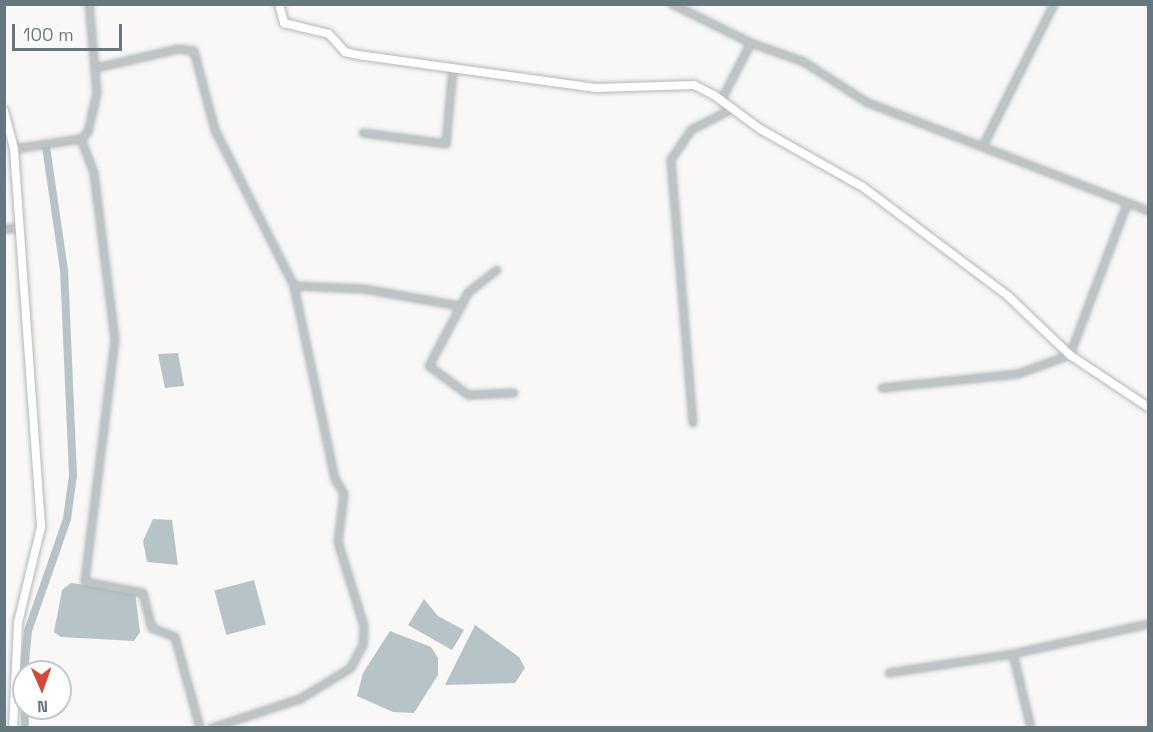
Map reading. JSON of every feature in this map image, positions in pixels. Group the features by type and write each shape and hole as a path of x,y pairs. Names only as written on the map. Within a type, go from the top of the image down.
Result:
{"main road":[{"path":"279,4 284,24 329,34 345,52 596,88 694,85 721,101 730,110 863,187 1008,296 1070,355 1149,407"},
{"path":"4,111 14,149 41,527 18,623 13,728"}],"street":[{"path":"14,149 81,140 88,132 97,93 89,4"},
{"path":"672,4 751,44 804,62 866,102 984,144 1127,204 1148,210"},
{"path":"984,144 1054,4"},
{"path":"721,101 751,44"},
{"path":"96,68 179,48 194,51 215,130 294,286 335,479 344,494 338,542 364,626 363,645 351,668 330,684 257,716 212,728"},
{"path":"363,133 447,144 453,68"},
{"path":"693,423 671,160 691,130 730,110"},
{"path":"81,140 94,172 115,340 85,582 144,593 152,628 175,637 200,728"},
{"path":"882,388 1018,374 1070,355 1127,204"},
{"path":"4,229 19,228"},
{"path":"497,270 459,306 459,316 447,328 430,368 468,395 514,393"},
{"path":"294,286 364,289 459,306"},
{"path":"889,673 1013,654 1149,624"},
{"path":"1013,654 1031,728"}],"shaded area":[{"path":"178,353 184,386 165,388 158,354"},
{"path":"153,519 172,520 178,565 147,562 143,541"},
{"path":"254,580 266,624 226,635 214,591"},
{"path":"71,583 135,592 140,632 134,641 61,637 54,632 62,590"},
{"path":"424,599 438,616 464,630 452,650 408,625"},
{"path":"475,625 519,657 525,668 515,683 445,685"},
{"path":"390,631 431,647 438,658 438,675 414,713 393,712 357,696 363,673"}],"waterway":[{"path":"25,660 28,631 67,519 73,475 64,270 46,147"},
{"path":"25,720 25,728"}]}
